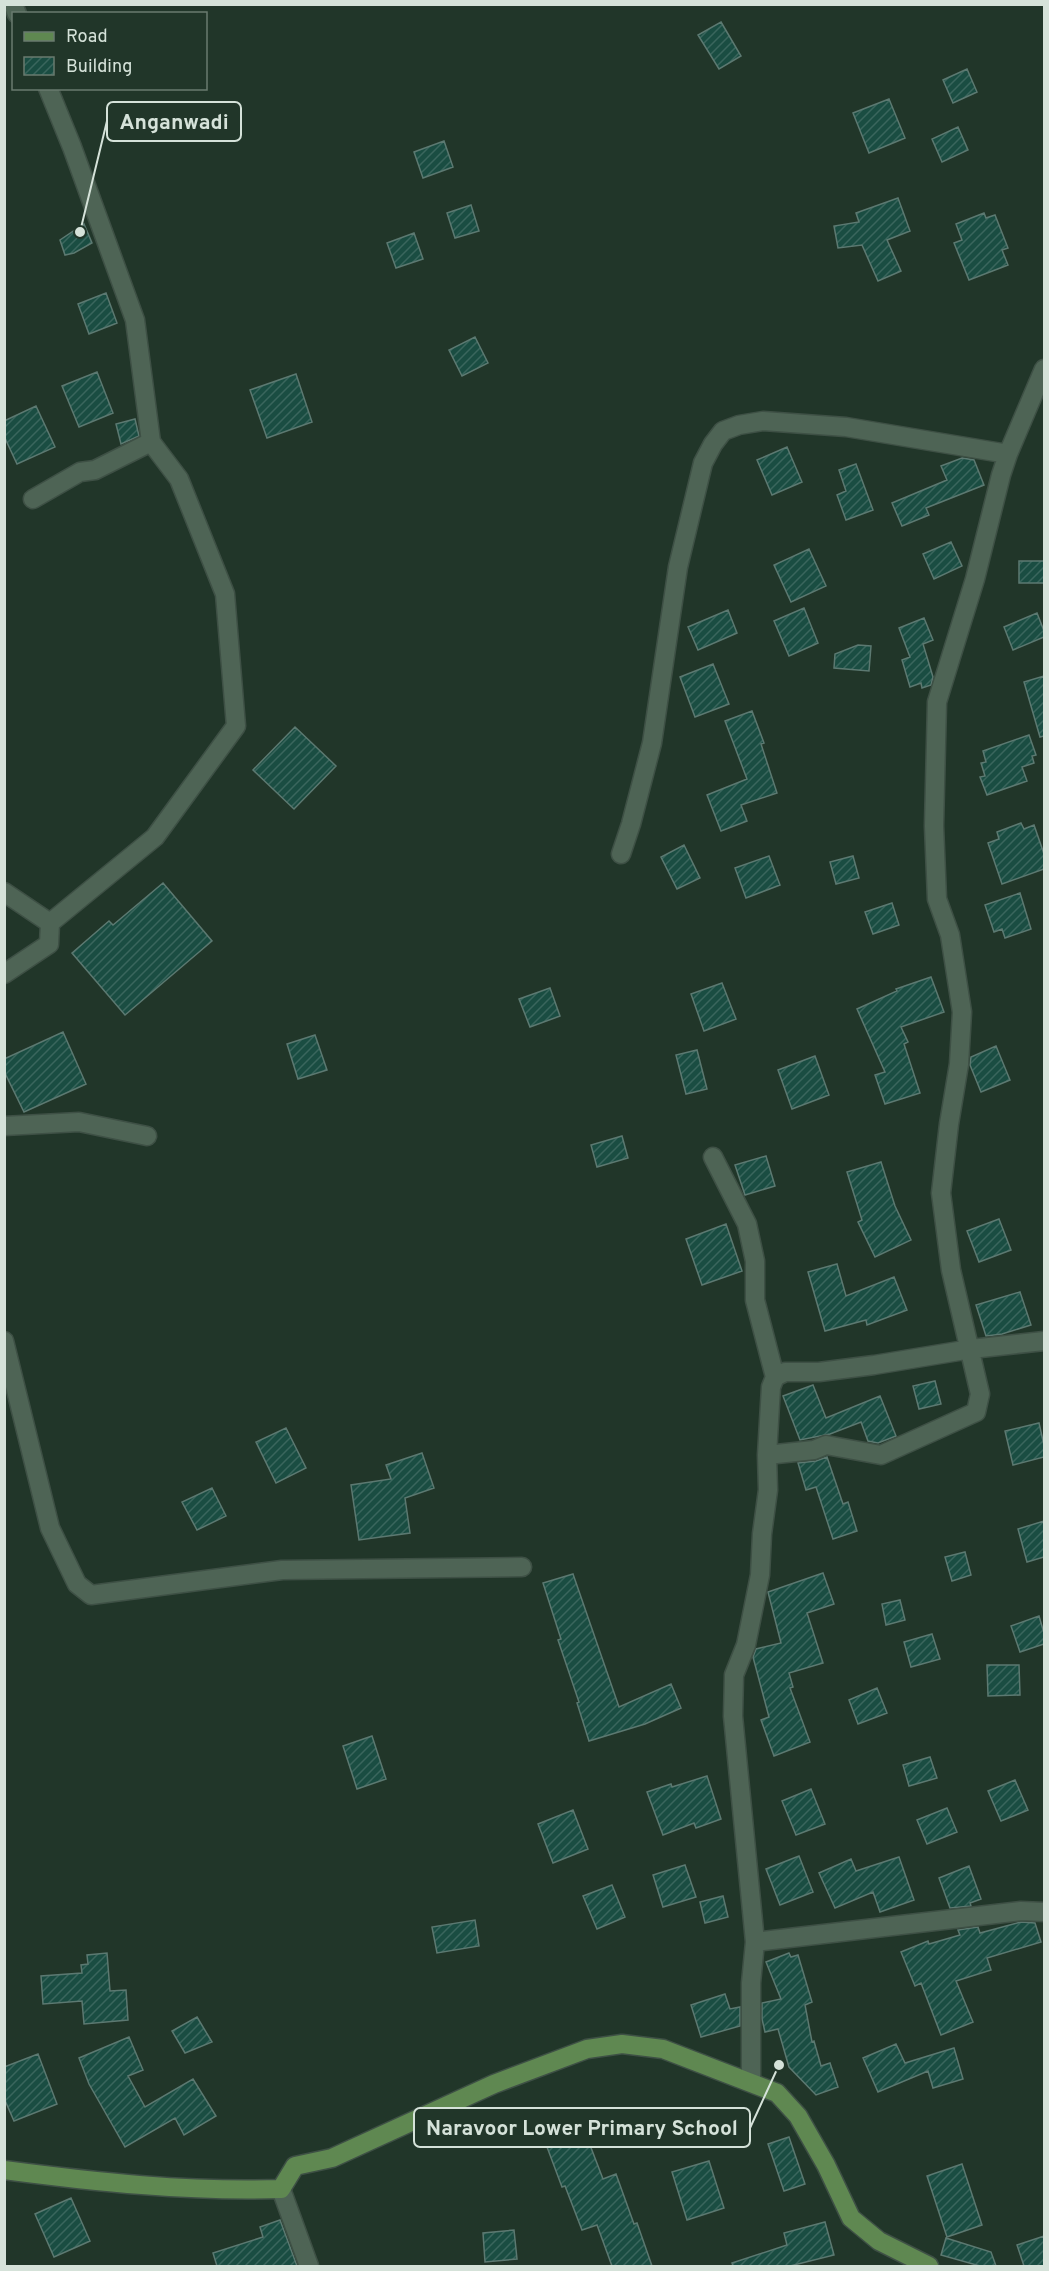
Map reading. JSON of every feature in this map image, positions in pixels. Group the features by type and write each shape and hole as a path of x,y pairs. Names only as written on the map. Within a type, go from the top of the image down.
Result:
{"main road":[{"path":"4,2170 105,2183 225,2191 281,2189 296,2166 332,2158 495,2084 587,2049 622,2044 663,2049 777,2094 798,2116 826,2165 851,2218 879,2241 929,2266"}],"street":[{"path":"4,974 49,944 50,923 154,837 236,726 225,594 179,479 151,442 135,320 49,90"},
{"path":"767,1455 814,1450 826,1445 881,1455 976,1412 980,1385 951,1270 941,1193 959,1064 962,1012 950,935 937,899 934,826 937,702 975,579 1008,453 1044,369"},
{"path":"621,854 652,743 664,652 684,544 704,463 713,444 723,431 739,425 764,421 846,427 1008,453"},
{"path":"33,498 80,472 95,470 151,442"},
{"path":"4,892 50,923"},
{"path":"4,1126 79,1122 147,1136"},
{"path":"713,1157 747,1224 755,1261 755,1300 775,1377 771,1387 768,1410 768,1490 762,1534 760,1575 746,1645 734,1674 733,1716 755,1942 751,1983 750,2082"},
{"path":"4,1341 50,1528 77,1584 91,1595 282,1569 522,1567"},
{"path":"775,1377 785,1372 819,1372 971,1349 1044,1341"},
{"path":"755,1942 1021,1911 1044,1912"},
{"path":"281,2189 309,2266"}],"building":[{"path":"721,22 741,56 719,69 698,35"},
{"path":"967,69 977,92 953,103 943,80"},
{"path":"889,99 905,138 869,153 853,113"},
{"path":"958,127 968,150 942,162 932,139"},
{"path":"444,141 453,167 423,178 414,152"},
{"path":"898,198 910,231 887,240 901,271 878,281 862,245 838,248 834,226 859,222 856,213"},
{"path":"471,205 479,231 455,238 447,213"},
{"path":"984,213 986,218 995,215 1008,248 1002,250 1008,265 969,280 954,243 962,240 956,224"},
{"path":"84,224 92,243 74,253 65,255 60,240"},
{"path":"414,233 423,259 396,268 387,243"},
{"path":"106,293 117,323 89,334 78,304"},
{"path":"475,337 488,363 462,376 449,350"},
{"path":"97,372 113,413 79,427 62,386"},
{"path":"296,374 312,422 267,438 250,390"},
{"path":"36,406 55,447 17,464 4,436 4,421"},
{"path":"135,419 139,436 121,444 116,424"},
{"path":"787,447 802,482 772,495 757,460"},
{"path":"962,458 974,460 984,485 926,508 929,515 902,526 892,503 947,480 941,466"},
{"path":"856,464 873,510 846,520 837,495 846,491 839,470"},
{"path":"951,542 962,566 934,579 923,554"},
{"path":"809,549 826,586 791,602 774,565"},
{"path":"1019,561 1044,561 1044,583 1019,583"},
{"path":"804,608 818,643 789,656 774,621"},
{"path":"728,610 737,633 698,650 688,627"},
{"path":"1037,613 1044,637 1013,650 1004,627"},
{"path":"924,618 933,640 923,644 933,677 931,685 922,688 921,683 910,687 902,660 910,657 899,628"},
{"path":"858,645 871,646 869,671 834,668 835,654"},
{"path":"713,664 729,704 695,717 680,677"},
{"path":"1044,676 1044,736 1040,737 1024,682"},
{"path":"752,711 764,743 761,744 777,793 741,805 747,821 721,831 707,795 747,779 725,721"},
{"path":"295,727 336,766 294,809 253,770"},
{"path":"1029,735 1036,755 1032,756 1034,763 1022,767 1027,781 987,795 980,777 985,776 981,763 986,762 983,751"},
{"path":"1021,823 1024,829 1034,825 1044,854 1044,869 1002,884 988,843 999,839 997,832"},
{"path":"684,845 700,878 677,889 661,857"},
{"path":"769,856 780,885 746,898 735,868"},
{"path":"853,856 859,878 836,884 830,862"},
{"path":"163,883 212,941 125,1015 72,953 109,921 113,925"},
{"path":"1020,893 1031,929 1005,938 1002,929 994,932 985,905"},
{"path":"892,903 899,925 873,934 865,912"},
{"path":"931,977 944,1012 901,1027 908,1042 904,1044 920,1093 885,1104 875,1075 885,1072 857,1009 897,991 896,989"},
{"path":"722,983 736,1019 704,1031 691,994"},
{"path":"550,988 560,1016 530,1027 519,999"},
{"path":"63,1032 86,1084 24,1112 4,1071 4,1059"},
{"path":"315,1035 327,1070 298,1079 287,1044"},
{"path":"996,1046 1010,1080 981,1092 970,1065 971,1057"},
{"path":"697,1050 707,1089 686,1094 676,1055"},
{"path":"815,1056 829,1095 792,1109 778,1070"},
{"path":"622,1136 628,1158 597,1167 591,1145"},
{"path":"766,1156 775,1186 745,1195 735,1165"},
{"path":"881,1162 895,1206 911,1240 875,1257 858,1222 862,1220 847,1172"},
{"path":"999,1219 1011,1250 979,1262 967,1231"},
{"path":"726,1224 742,1271 702,1285 686,1239"},
{"path":"837,1264 846,1296 894,1277 907,1310 867,1325 866,1320 825,1331 808,1272"},
{"path":"1020,1292 1031,1325 1002,1334 986,1336 976,1305"},
{"path":"935,1381 941,1404 919,1409 913,1386"},
{"path":"813,1385 826,1418 880,1396 896,1436 878,1443 868,1441 861,1422 830,1434 800,1440 783,1396"},
{"path":"1039,1423 1044,1457 1013,1465 1005,1431"},
{"path":"286,1428 306,1468 276,1483 256,1442"},
{"path":"422,1453 434,1488 405,1498 410,1533 359,1540 351,1485 391,1479 386,1465"},
{"path":"827,1457 843,1504 848,1502 857,1531 833,1539 816,1487 806,1490 798,1463"},
{"path":"212,1488 226,1516 197,1530 182,1502"},
{"path":"1044,1521 1044,1557 1027,1562 1018,1529"},
{"path":"965,1552 971,1575 952,1581 945,1557"},
{"path":"823,1573 834,1604 807,1613 823,1663 789,1673 793,1687 790,1688 810,1742 774,1756 761,1720 769,1717 753,1657 756,1649 781,1643 768,1592"},
{"path":"573,1574 619,1707 671,1684 681,1708 645,1724 589,1741 543,1583"},
{"path":"900,1600 905,1620 886,1625 882,1604"},
{"path":"1039,1616 1044,1633 1044,1644 1020,1652 1011,1626"},
{"path":"932,1634 940,1659 911,1667 904,1642"},
{"path":"987,1665 1019,1665 1020,1695 988,1696"},
{"path":"877,1688 887,1713 858,1724 849,1700"},
{"path":"372,1736 386,1779 357,1789 343,1746"},
{"path":"930,1757 937,1778 909,1786 903,1765"},
{"path":"707,1776 721,1819 696,1828 694,1823 663,1835 647,1792"},
{"path":"1015,1780 1028,1810 1001,1821 988,1791"},
{"path":"811,1789 825,1824 796,1835 782,1801"},
{"path":"947,1808 957,1832 927,1844 917,1820"},
{"path":"573,1810 588,1849 553,1863 538,1824"},
{"path":"799,1856 813,1892 780,1905 766,1869"},
{"path":"899,1857 914,1900 880,1912 873,1892 835,1908 819,1873 851,1859 856,1871"},
{"path":"685,1865 696,1897 663,1907 653,1875"},
{"path":"969,1866 981,1899 970,1903 971,1906 950,1908 939,1878"},
{"path":"612,1885 625,1917 597,1929 583,1896"},
{"path":"723,1896 728,1917 705,1923 700,1902"},
{"path":"475,1920 479,1946 437,1953 432,1927"},
{"path":"1021,1922 1035,1923 1041,1942 987,1958 991,1970 956,1981 973,2022 941,2035 921,1983 915,1986 901,1952 928,1941 929,1944 960,1935 958,1930 978,1927 980,1933"},
{"path":"107,1953 110,1991 126,1990 128,2020 84,2024 82,2001 43,2004 41,1976 82,1973 81,1965 88,1964 87,1955"},
{"path":"789,1953 791,1957 798,1955 812,2002 805,2005 812,2042 814,2041 821,2066 830,2063 838,2087 816,2095 789,2067 778,2029 765,2032 762,2019 762,2003 781,1999 766,1962"},
{"path":"725,1994 730,2009 740,2007 740,2026 701,2037 691,2005"},
{"path":"197,2017 212,2042 185,2053 172,2031"},
{"path":"129,2037 143,2070 128,2076 145,2107 193,2079 216,2116 184,2135 175,2118 125,2147 89,2084 79,2058"},
{"path":"896,2044 905,2063 954,2048 963,2079 933,2088 928,2071 878,2092 863,2058"},
{"path":"38,2054 57,2104 14,2121 4,2098 4,2067"},
{"path":"585,2132 603,2179 616,2174 652,2266 612,2266 597,2225 582,2230 547,2147"},
{"path":"789,2137 805,2184 784,2191 768,2144"},
{"path":"709,2161 724,2208 687,2220 672,2172"},
{"path":"962,2164 982,2225 947,2237 927,2176"},
{"path":"71,2198 90,2241 54,2257 35,2214"},
{"path":"280,2220 297,2266 217,2266 213,2253 263,2237 260,2227"},
{"path":"825,2222 834,2255 790,2266 733,2266 732,2263 787,2245 784,2233"},
{"path":"514,2230 517,2259 485,2262 483,2233"},
{"path":"1044,2236 1044,2266 1024,2266 1017,2245"},
{"path":"946,2238 991,2252 996,2266 980,2266 941,2255"}],"place":[{"name":"Anganwadi","path":"80,232"},
{"name":"Naravoor Lower Primary School","path":"779,2065"}]}
